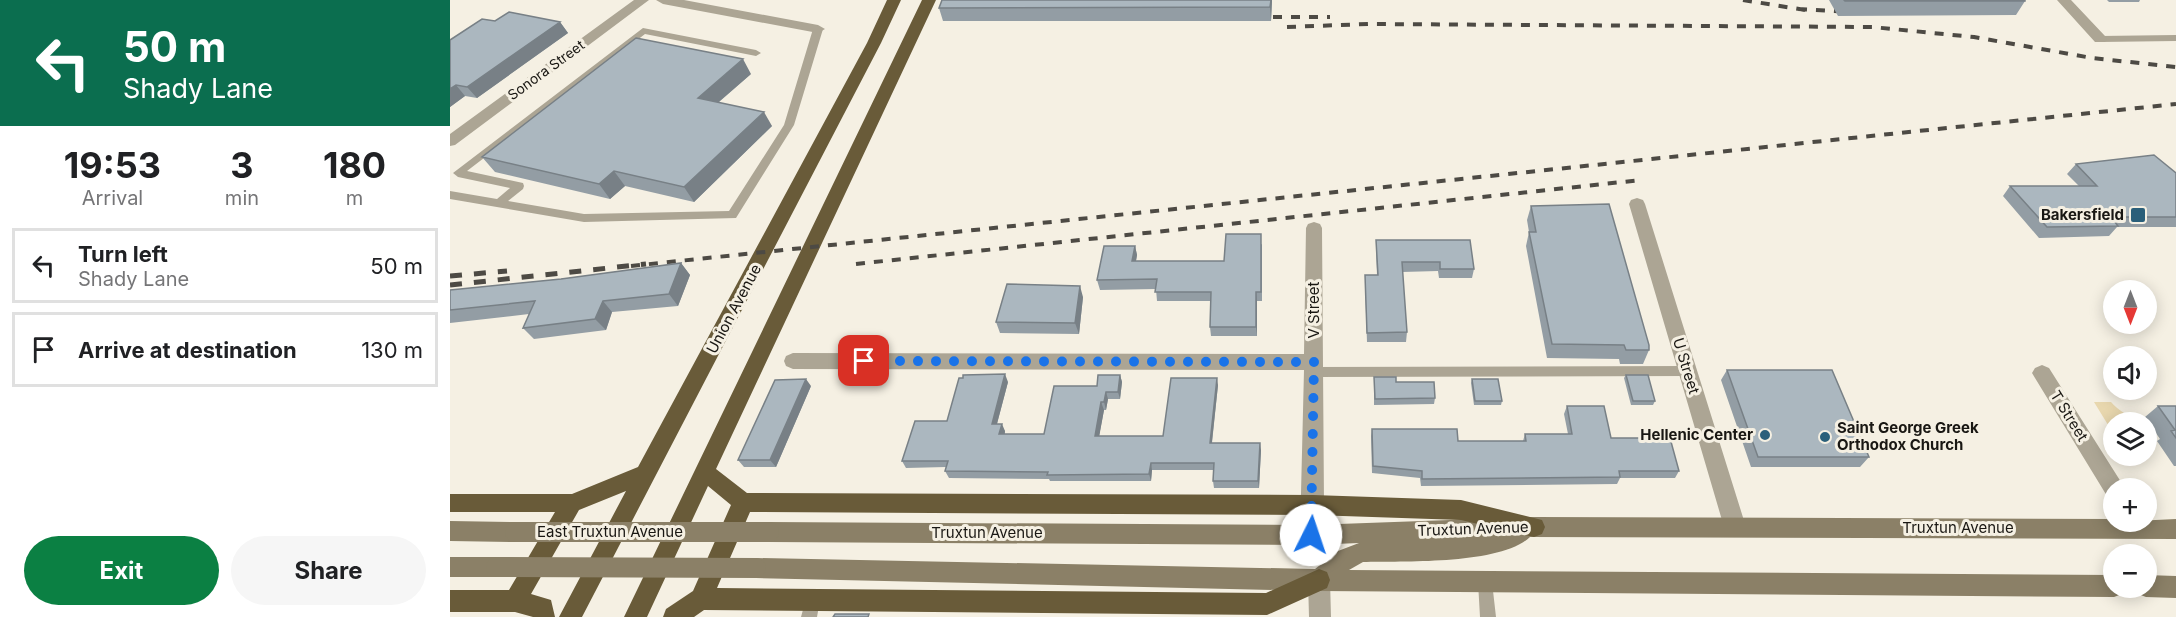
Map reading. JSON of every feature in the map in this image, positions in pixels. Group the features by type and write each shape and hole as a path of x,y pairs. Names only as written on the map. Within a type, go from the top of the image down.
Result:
{"highway":[{"name":"Union Avenue","path":"570,617 874,44 894,0"},
{"path":"635,617 929,0"},
{"path":"704,471 743,502 1313,505 1461,510 1534,527"},
{"path":"450,503 572,503 647,473"},
{"path":"674,617 701,599 743,502"},
{"path":"515,601 572,503"},
{"path":"701,599 810,608 1267,604 1319,580"},
{"path":"450,601 515,601 543,608 544,617"}],"main road":[{"name":"Truxtun Avenue","path":"769,532 1311,535 1534,527 2103,525"},
{"path":"1319,580 1346,558 1363,552 1489,545 1534,527"},
{"name":"Truxtun Avenue","path":"2157,527 2176,529"},
{"name":"East Truxtun Avenue","path":"450,531 769,532"},
{"path":"450,567 756,568 1485,582 2103,586"},
{"path":"2157,586 2176,587"}],"street":[{"name":"Sonora Street","path":"450,141 642,0"},
{"path":"663,0 818,29"},
{"path":"2064,0 2100,39"},
{"name":"U Street","path":"1637,204 1735,527"},
{"name":"V Street","path":"1311,535 1314,228"},
{"path":"793,361 1314,367"},
{"name":"T Street","path":"2042,373 2107,478"},
{"path":"1319,580 1320,617"}],"lane":[{"path":"450,195 584,218 732,215 789,125 818,29"},
{"path":"498,204 519,186 458,173 643,31 756,53"},
{"path":"2100,39 2176,38"},
{"path":"1314,367 1688,371"},
{"path":"1485,582 1488,617"}],"shaded area":[{"path":"2094,402 2111,402 2122,412 2103,412 2103,417"}],"building":[{"path":"942,0 1271,0 1270,7 939,8"},
{"path":"2025,0 2025,1 1845,1"},
{"path":"509,12 560,22 467,87 456,85 450,89 450,40 482,19 495,21"},
{"path":"636,38 743,59 698,98 764,112 684,187 614,171 599,184 482,157"},
{"path":"2154,155 2176,173 2176,217 2111,217 2118,226 2047,227 2010,186 2097,186 2076,164"},
{"path":"1609,204 1649,350 1626,350 1624,345 1552,344 1529,232 1536,232 1531,206"},
{"path":"1226,234 1261,234 1261,292 1256,292 1256,327 1210,327 1211,292 1155,292 1157,279 1097,280 1104,246 1135,246 1132,261 1224,261"},
{"path":"1376,240 1470,240 1474,269 1440,269 1440,262 1402,262 1407,332 1367,333 1365,275 1378,275"},
{"path":"681,263 669,294 603,301 595,319 523,328 535,301 450,310 450,290 561,279"},
{"path":"1007,284 1080,286 1075,323 996,322"},
{"path":"1727,370 1832,370 1869,457 1758,457"},
{"path":"1005,374 992,424 1002,424 999,434 1044,434 1054,386 1097,386 1098,375 1120,375 1118,392 1106,392 1104,402 1101,402 1095,436 1163,436 1171,378 1217,378 1210,443 1260,443 1258,481 1213,481 1214,463 1151,463 1149,474 1047,475 1048,472 945,471 948,461 902,461 915,421 947,421 959,378 963,378 963,375"},
{"path":"1626,375 1648,375 1655,401 1633,401"},
{"path":"1374,377 1396,377 1396,382 1434,382 1435,398 1375,399"},
{"path":"806,379 770,460 738,460 775,380"},
{"path":"1472,379 1498,379 1502,401 1475,401"},
{"path":"1567,406 1604,406 1611,438 1670,438 1679,471 1619,471 1620,477 1422,479 1422,471 1373,466 1372,429 1457,429 1458,441 1526,441 1525,434 1572,434"},
{"path":"2158,406 2176,406 2176,438 2171,431 2175,430"},
{"path":"835,614 869,614 868,617 833,617"}],"railway":[{"path":"1743,0 1799,9"},
{"path":"1799,9 1852,12"},
{"path":"1799,9 1805,10"},
{"path":"1255,17 1330,17"},
{"path":"1287,27 1369,24 1872,27 1974,37 2092,58 2176,67"},
{"path":"631,266 2176,104"},
{"path":"856,264 1641,180"},
{"path":"450,285 646,264"},
{"path":"450,276 507,271"}],"place":[{"name":"Bakersfield","path":"2138,215"},
{"name":"Hellenic Center","path":"1765,435"},
{"name":"Saint George Greek Orthodox Church","path":"1825,437"}],"route":[{"path":"864,361 1314,362 1311,535"}]}
